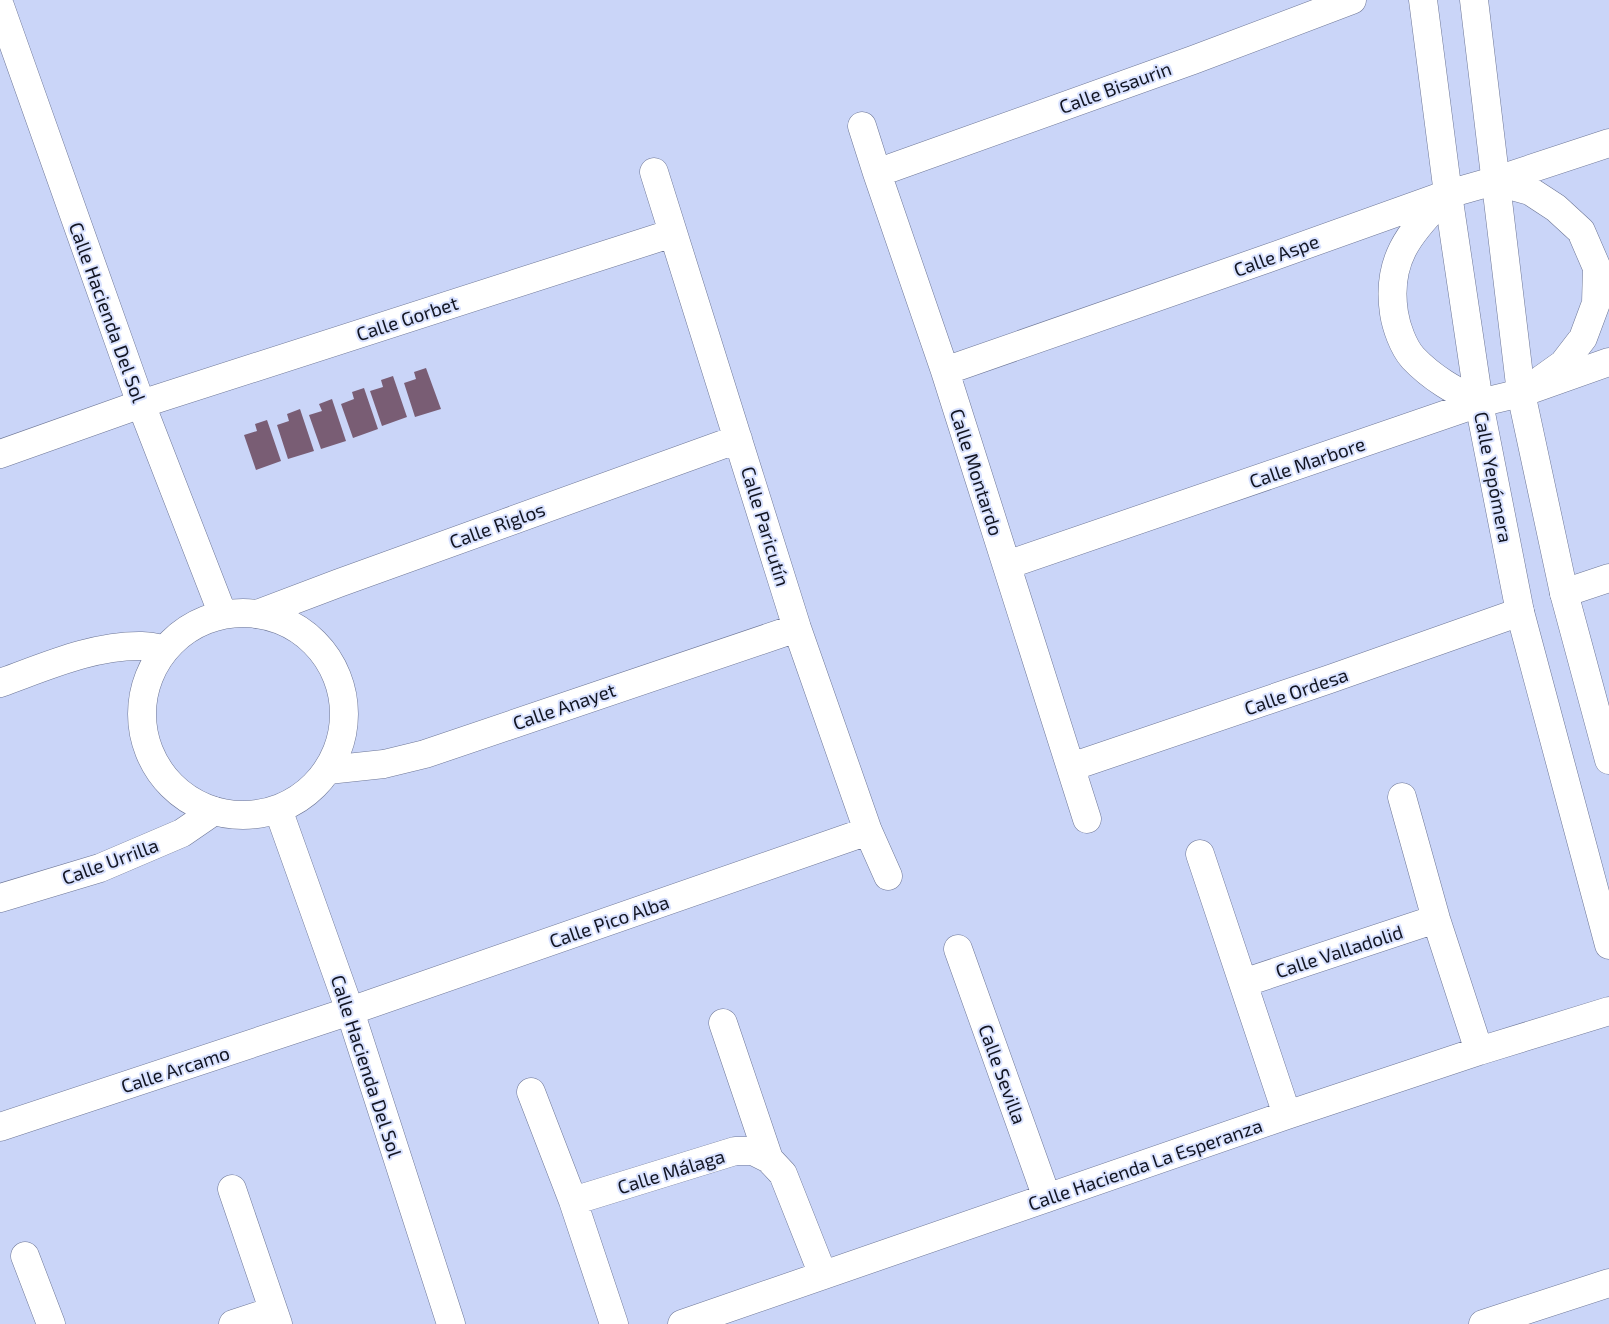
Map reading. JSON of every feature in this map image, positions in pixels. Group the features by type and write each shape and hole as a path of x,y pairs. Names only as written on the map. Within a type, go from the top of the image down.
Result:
{"street":[{"name":"Calle Bisaurin","path":"877,173 1193,60 1352,0"},
{"name":"Calle Yepómera","path":"1423,0 1448,194 1479,403 1520,612 1609,945"},
{"path":"1474,0 1520,393 1564,592 1609,760"},
{"name":"Calle Hacienda Del Sol","path":"0,6 141,404 223,615"},
{"name":"Calle Montardo","path":"862,126 945,371 1087,819"},
{"name":"Calle Aspe","path":"945,371 1448,194 1609,143"},
{"name":"Calle Paricutín","path":"654,172 797,628 868,831 888,876"},
{"path":"1494,181 1530,191 1556,208 1581,231 1597,268 1596,303 1583,338 1563,364 1520,393"},
{"path":"1448,194 1421,220 1404,247 1393,272 1392,299 1396,326 1412,356 1438,381 1479,403"},
{"name":"Calle Gorbet","path":"0,454 141,404 673,233"},
{"name":"Calle Marbore","path":"1007,565 1479,403 1520,393 1609,362"},
{"name":"Calle Riglos","path":"257,614 348,579 738,439"},
{"path":"1564,592 1609,578"},
{"name":"Calle Ordesa","path":"1071,767 1520,612"},
{"path":"257,614 290,624 317,645 336,674 344,708 341,740 328,770 306,794 278,810 246,816 214,811 184,798 161,775 146,746 141,712 147,678 165,649 191,627 223,615 257,614"},
{"name":"Calle Anayet","path":"328,770 384,764 425,754 797,628"},
{"path":"0,683 74,657 107,649 142,646 165,649"},
{"path":"1402,797 1436,919 1479,1051"},
{"name":"Calle Hacienda Del Sol","path":"278,810 350,1011 451,1324"},
{"name":"Calle Urrilla","path":"0,898 100,868 182,833 214,811"},
{"name":"Calle Pico Alba","path":"350,1011 868,831"},
{"path":"1200,854 1287,1115"},
{"name":"Calle Valladolid","path":"1243,983 1436,919"},
{"name":"Calle Sevilla","path":"958,949 1047,1198"},
{"name":"Calle Arcamo","path":"0,1127 350,1011"},
{"name":"Calle Hacienda La Esperanza","path":"682,1324 1287,1115 1479,1051 1609,1011"},
{"path":"723,1023 769,1159 783,1174 823,1274"},
{"path":"531,1092 573,1202 614,1324"},
{"name":"Calle Málaga","path":"573,1202 735,1151 753,1151 769,1159"},
{"path":"232,1189 275,1318 233,1324"},
{"path":"25,1256 51,1324"},
{"path":"1483,1324 1609,1283"}],"building":[{"path":"426,368 441,409 415,417 404,383 416,379 414,372"},
{"path":"393,376 407,417 382,426 370,391 383,387 381,380"},
{"path":"364,388 378,429 353,438 341,404 354,399 352,392"},
{"path":"332,399 346,441 321,449 309,415 322,411 319,404"},
{"path":"300,409 314,451 288,459 277,425 289,421 287,414"},
{"path":"267,420 281,461 256,470 244,435 257,431 255,424"}]}
